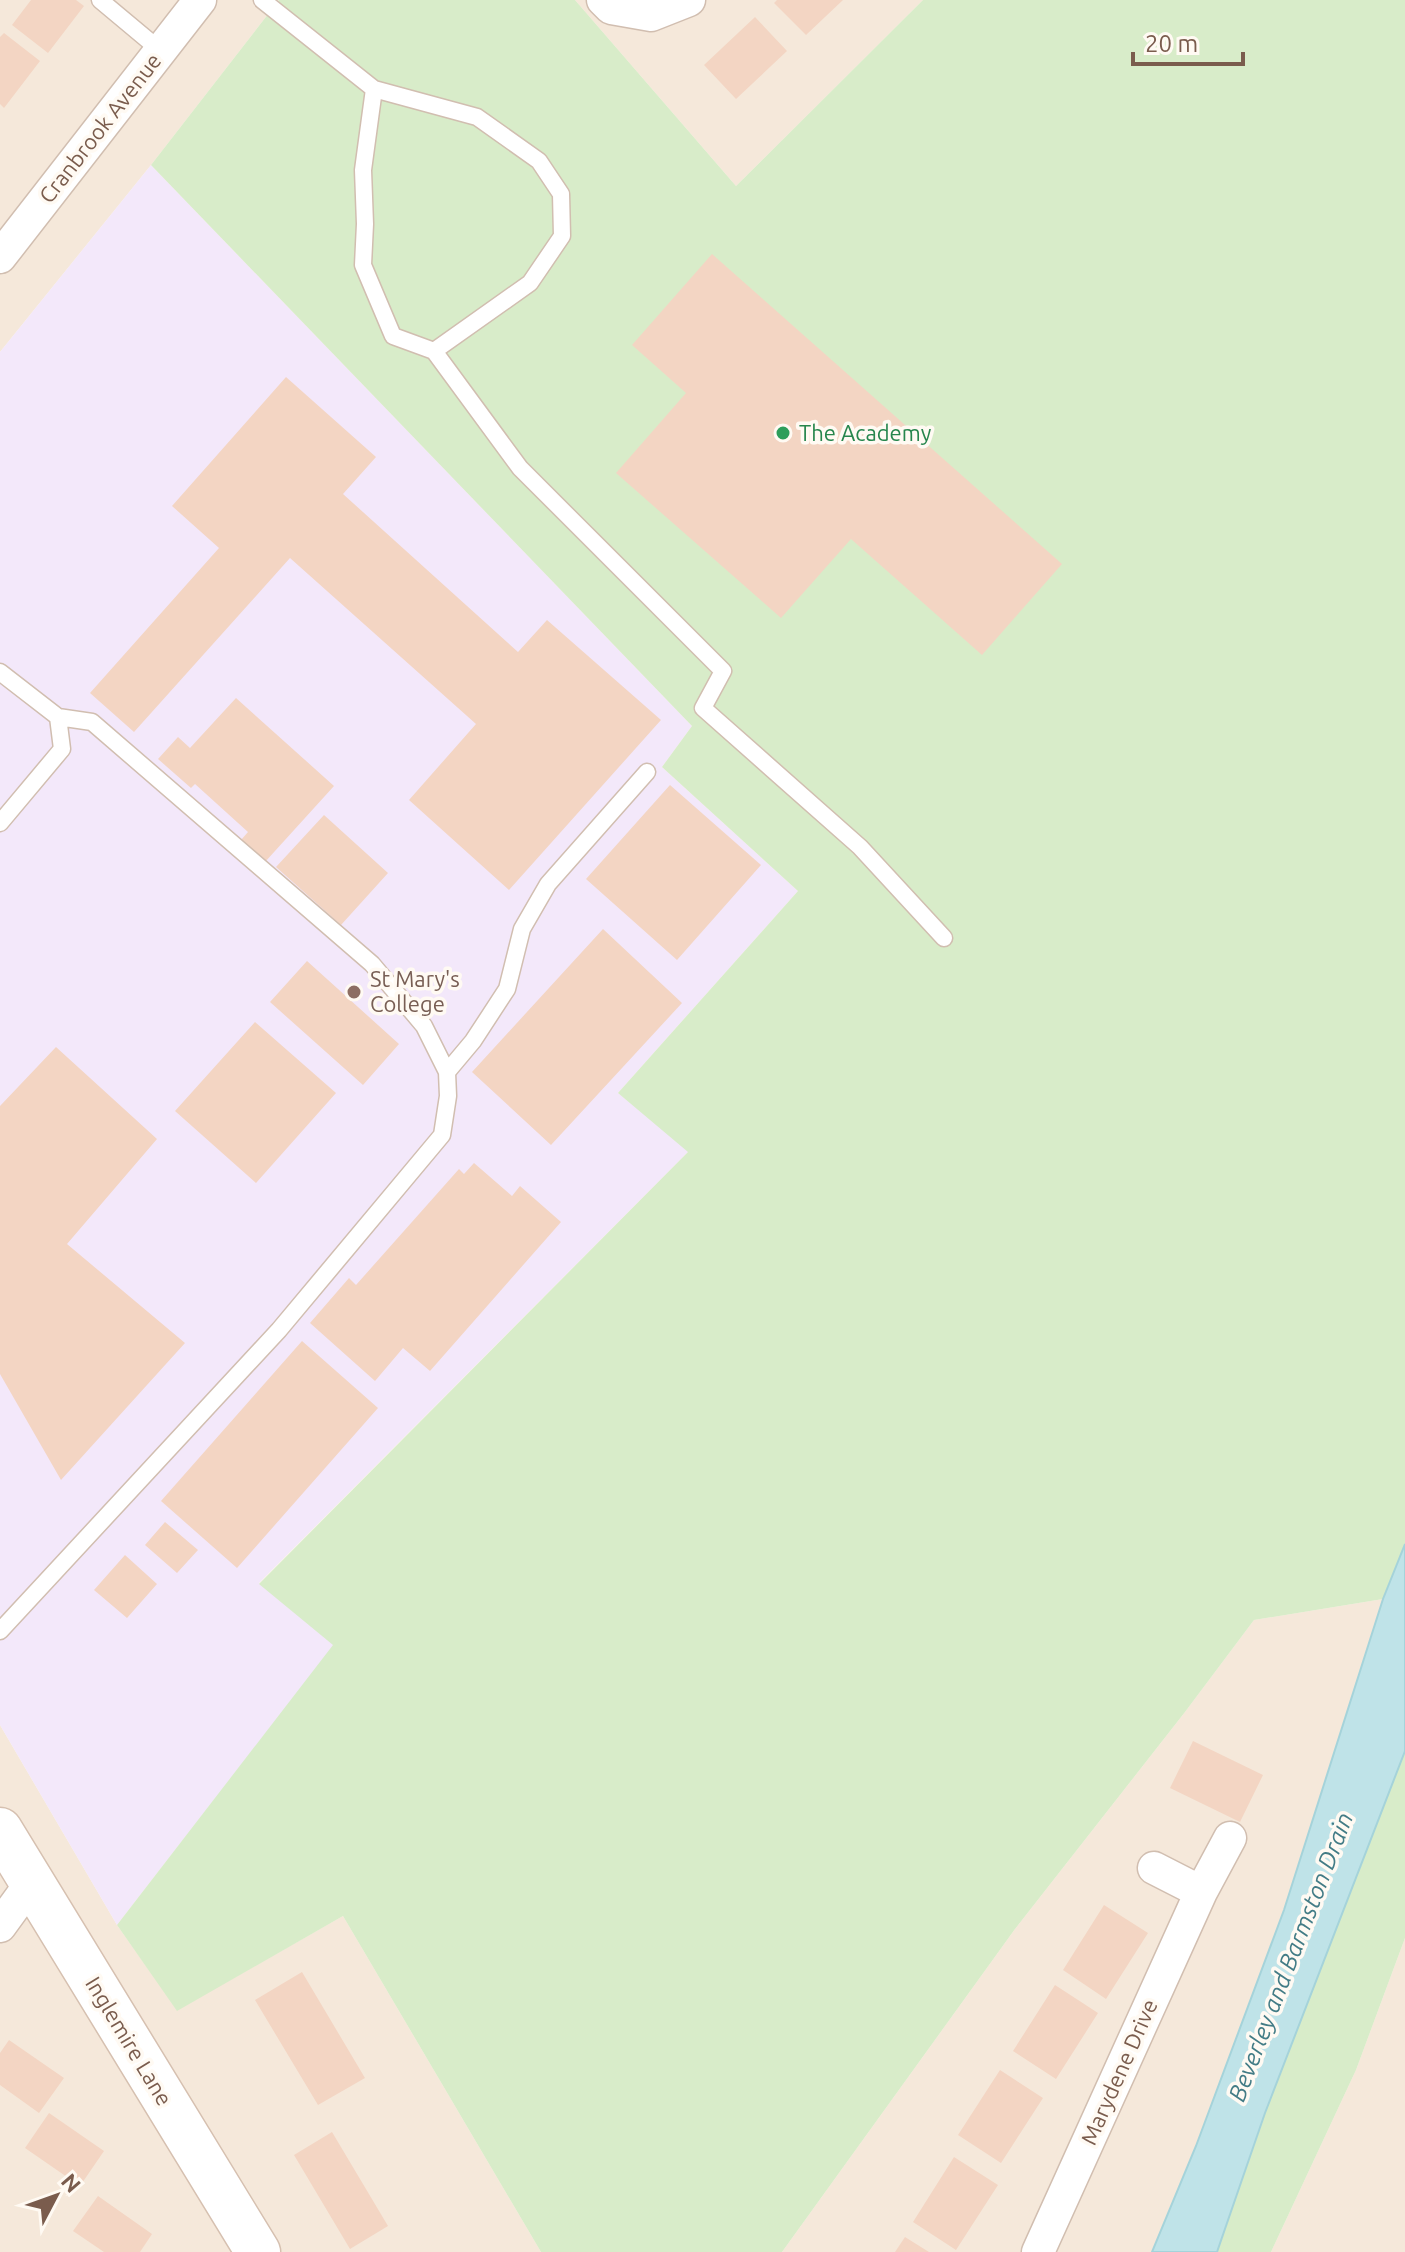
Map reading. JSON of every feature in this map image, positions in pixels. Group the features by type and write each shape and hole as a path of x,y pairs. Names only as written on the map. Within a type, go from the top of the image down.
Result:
{"street":[{"name":"Cranbrook Avenue","path":"0,257 200,0"},
{"path":"603,0 611,8 651,15 689,0"},
{"name":"Inglemire Lane","path":"0,1830 258,2252"},
{"name":"Marydene Drive","path":"1038,2252 1201,1892 1230,1838"},
{"path":"1154,1868 1201,1892"},
{"path":"0,1926 32,1882"}],"lane":[{"path":"100,0 161,51"},
{"path":"262,0 374,89 477,117 539,161 561,194 562,236 530,283 434,351"},
{"path":"374,89 363,170 363,265 393,336 434,351 520,468 723,671 703,708 860,847 944,938"},
{"path":"0,672 58,717 92,722 372,964 424,1026 447,1072 448,1096 442,1135 279,1330 0,1631"},
{"path":"0,823 62,749 58,717"},
{"path":"447,1072 473,1041 507,989 522,929 548,884 647,772"}],"shaded area":[{"path":"0,0 279,0 0,352"},
{"path":"575,0 923,0 736,186"},
{"name":"St Mary's College","path":"151,165 692,726 662,767 798,891 618,1093 689,1151 259,1583 334,1645 117,1925 0,1725 0,352"},
{"path":"1383,1599 1284,1910 1196,2146 1152,2252 782,2252 1015,1929 1254,1620"},
{"path":"0,1725 117,1925 177,2010 343,1916 541,2252 0,2252"},
{"path":"1405,1938 1405,2252 1271,2252 1356,2070"}],"green space":[{"path":"279,0 575,0 736,186 923,0 1405,0 1405,1544 1383,1599 1254,1620 1015,1929 782,2252 541,2252 343,1916 177,2011 117,1925 333,1645 259,1584 688,1152 618,1093 798,891 662,767 692,726 151,165"},
{"path":"1405,1751 1405,1938 1356,2070 1271,2252 1217,2252 1265,2113"}],"water":[{"name":"Beverley and Barmston Drain","path":"1405,1544 1405,1751 1265,2113 1217,2252 1152,2252 1196,2146 1284,1910 1383,1599"}],"building":[{"path":"31,0 76,0 84,6 48,53 12,25"},
{"path":"777,0 843,0 806,35 774,3"},
{"path":"755,17 787,51 736,99 704,65"},
{"path":"4,33 40,61 4,108 0,104 0,37"},
{"name":"The Academy","path":"712,254 1062,564 982,655 851,539 781,618 616,473 686,393 632,345"},
{"path":"286,377 376,457 343,494 518,652 547,620 661,720 509,890 409,800 476,724 290,558 134,732 90,693 219,548 172,506"},
{"path":"236,698 334,786 265,862 241,840 248,832 195,784 191,788 158,759 178,737 190,748"},
{"path":"670,785 761,865 677,960 586,879"},
{"path":"324,815 388,873 341,925 276,867"},
{"path":"603,929 682,1003 551,1145 472,1072"},
{"path":"307,961 399,1044 363,1085 270,1002"},
{"path":"255,1022 336,1093 256,1183 175,1111"},
{"path":"56,1047 157,1139 67,1244 185,1343 61,1480 0,1374 0,1106"},
{"path":"474,1163 512,1196 520,1186 561,1222 430,1371 403,1348 375,1381 310,1323 349,1278 356,1285 459,1169 464,1174"},
{"path":"302,1341 378,1408 237,1568 161,1501"},
{"path":"165,1522 198,1550 177,1573 145,1545"},
{"path":"125,1555 157,1584 127,1618 94,1590"},
{"path":"1193,1741 1263,1775 1240,1822 1170,1788"},
{"path":"1104,1905 1148,1933 1106,1999 1063,1970"},
{"path":"302,1972 365,2078 318,2105 255,2000"},
{"path":"1055,1985 1098,2013 1056,2079 1013,2051"},
{"path":"9,2040 64,2078 39,2113 0,2085 0,2053"},
{"path":"1000,2070 1043,2098 1001,2163 958,2135"},
{"path":"49,2113 104,2151 80,2186 25,2148"},
{"path":"332,2132 388,2226 350,2249 294,2155"},
{"path":"954,2157 998,2185 956,2250 913,2222"},
{"path":"98,2196 152,2234 140,2252 104,2252 73,2231"},
{"path":"905,2237 929,2252 895,2252"}],"place":[{"name":"The Academy","path":"783,433"},
{"name":"St Mary's College","path":"354,992"}]}
